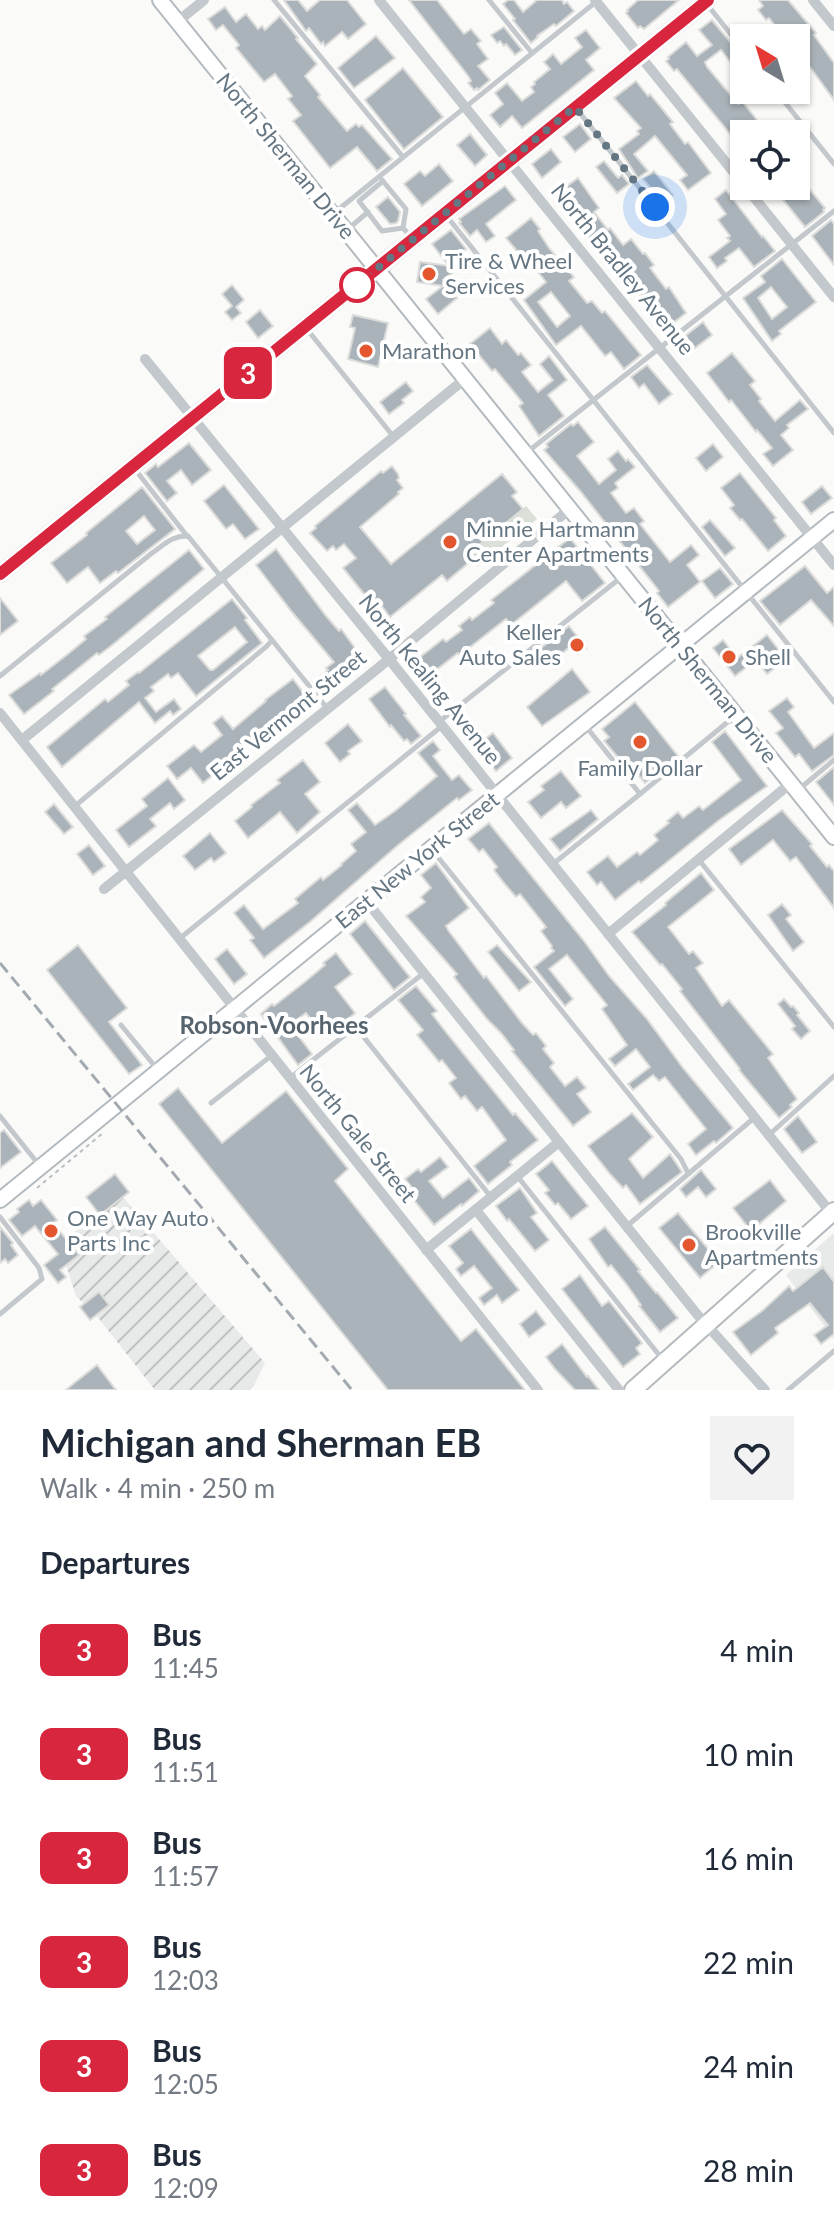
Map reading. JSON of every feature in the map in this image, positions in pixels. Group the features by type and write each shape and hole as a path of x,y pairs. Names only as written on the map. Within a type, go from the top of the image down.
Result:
{"main road":[{"name":"North Sherman Drive","path":"160,0 834,837"},
{"path":"0,574 377,268 408,234 444,213 707,1"},
{"name":"East New York Street","path":"0,1200 834,520"},
{"path":"633,1390 833,1212"}],"street":[{"path":"177,22 204,0"},
{"name":"North Bradley Avenue","path":"379,0 834,565"},
{"path":"813,0 834,26"},
{"path":"597,1 730,168"},
{"path":"755,200 834,297"},
{"name":"North Kealing Avenue","path":"145,359 833,1212"},
{"path":"22,740 466,378"},
{"name":"East Vermont Street","path":"104,889 571,508"},
{"name":"North Gale Street","path":"0,713 538,1390"},
{"path":"608,934 794,787"},
{"path":"367,902 706,1325 765,1390"},
{"path":"426,1250 559,1142"},
{"path":"476,1210 619,1390"}],"lane":[{"path":"274,0 403,157"},
{"path":"489,0 532,53"},
{"path":"333,214 357,199 403,157 597,1"},
{"path":"707,1 730,32"},
{"path":"786,104 834,164"},
{"path":"575,107 834,433"},
{"path":"357,199 382,231 408,234 406,209 381,179"},
{"path":"526,453 834,211"},
{"path":"347,231 368,212"},
{"path":"444,213 834,702"},
{"path":"305,327 393,436"},
{"path":"133,467 328,709"},
{"path":"0,676 173,538 188,536"},
{"path":"178,939 624,575"},
{"path":"75,807 272,640"},
{"path":"553,864 736,714"},
{"path":"584,723 640,794"},
{"path":"794,787 834,760"},
{"path":"431,849 681,1159 688,1173"},
{"path":"698,860 834,1027"},
{"path":"289,1078 424,973"},
{"path":"121,1025 159,1071"},
{"path":"355,1026 491,1197"},
{"path":"211,1103 271,1056"},
{"path":"769,1135 834,1076"},
{"path":"0,1116 40,1166"},
{"path":"627,1226 755,1118"},
{"path":"517,1176 664,1362"},
{"path":"0,1217 39,1268 42,1279 0,1314"},
{"path":"788,1390 834,1351"}],"shaded area":[{"path":"526,506 537,519 477,567 469,553"},
{"path":"123,1197 265,1363 249,1390 155,1390 96,1315 109,1305 100,1292 84,1304 76,1296 66,1265 66,1239"},
{"path":"834,1233 834,1339 786,1275"}],"building":[{"path":"284,0 298,0 307,11 320,0 347,0 366,24 348,39 342,32 325,46 309,28 306,31"},
{"path":"409,0 437,0 464,34 471,29 481,41 477,44 488,59 478,66 490,80 474,90 468,83 471,81 469,77"},
{"path":"514,0 523,12 537,0 562,0 574,11 531,43 503,4"},
{"path":"638,0 679,0 644,29 638,28 626,13"},
{"path":"759,0 788,0 808,24 774,24 758,10 763,6"},
{"path":"225,7 236,22 246,14 258,29 262,26 265,30 280,16 317,64 305,76 320,95 318,97 347,131 356,124 359,127 362,125 392,159 377,171 357,147 330,168 293,121 301,115 288,99 292,96 275,74 264,82 236,48 239,45 223,25 216,30 208,19"},
{"path":"712,20 730,42 730,62 721,50 705,62 730,94 730,104 744,104 757,120 730,120 730,134 677,69 674,71 666,61 686,42 697,56 712,45 699,30"},
{"path":"810,26 834,63 834,100 810,67"},
{"path":"504,27 522,50 515,55 506,44 497,43 491,35"},
{"path":"586,30 600,48 586,60 594,70 522,128 512,116 500,127 490,115 503,104 495,93 507,83 522,101 534,92 531,87 534,82 550,69 544,62 553,54 561,64 582,47 575,38"},
{"path":"376,36 395,58 354,88 338,68"},
{"path":"403,68 443,117 404,149 365,100"},
{"path":"636,81 673,122 670,124 711,173 688,190 680,180 687,175 655,136 634,154 648,171 638,178 619,149 639,134 637,131 641,128 614,98"},
{"path":"580,124 591,139 575,152 563,137"},
{"path":"470,134 487,155 475,166 457,145"},
{"path":"551,149 561,162 542,178 532,164"},
{"path":"604,161 618,178 622,175 629,184 617,193 596,167"},
{"path":"439,164 453,181 422,206 404,184 420,171 425,176"},
{"path":"654,171 673,195 663,203 643,179"},
{"path":"578,178 599,208 594,212 608,230 610,228 623,245 631,239 645,253 654,265 650,268 666,289 669,287 686,313 669,326 646,297 643,299 634,287 636,285 606,249 602,252 585,233 588,228 558,193"},
{"path":"505,186 516,200 486,224 495,236 486,242 477,230 470,236 459,219"},
{"path":"726,190 730,200 734,200 775,251 754,267 739,248 717,268 709,257 730,241 727,238 730,236 718,220 726,214 715,199"},
{"path":"810,190 825,208 805,227 783,200 810,200"},
{"path":"388,197 400,212 396,223 390,224 376,207"},
{"path":"531,218 549,248 574,277 569,281 587,303 592,301 602,313 605,311 641,355 624,369 611,352 605,356 581,326 556,345 524,300 546,282 506,238","holes":["551,292 570,316 557,327 538,302"]},
{"path":"831,220 834,224 834,265 812,236"},
{"path":"451,230 466,249 455,257 462,266 443,280 457,298 438,314 426,299 443,286 417,282 420,262 449,266 432,244"},
{"path":"782,259 816,302 779,331 781,334 772,341 743,298 765,282 761,276","holes":["771,287 787,307 772,319 758,298"]},
{"path":"232,285 244,300 236,307 241,313 232,320 225,312 232,306 222,294"},
{"path":"260,310 273,326 258,338 246,322"},
{"path":"353,315 388,323 378,367 348,359 355,328 350,327"},
{"path":"703,322 712,335 695,348 685,336"},
{"path":"490,328 502,344 506,340 531,365 522,372 538,392 553,380 540,364 549,356 567,380 548,395 564,416 539,436 519,406 523,403 470,344"},
{"path":"732,353 755,381 750,385 775,421 800,400 808,409 787,425 789,428 781,435 793,450 773,466 763,454 772,448 707,373"},
{"path":"647,365 672,394 659,404 644,384 639,388 631,377"},
{"path":"406,382 413,391 402,400 404,403 389,414 380,402"},
{"path":"578,422 594,442 577,456 599,484 616,470 608,459 618,451 635,467 615,483 618,488 611,493 626,513 634,508 644,521 640,524 670,562 691,545 699,555 687,565 700,582 668,607 657,593 659,591 581,492 544,450 548,447 546,444"},
{"path":"189,443 211,470 192,485 181,470 167,481 177,493 167,501 145,473"},
{"path":"713,444 723,457 706,471 696,458"},
{"name":"Minnie Hartmann Center Apartments","path":"392,466 403,488 360,527 391,564 502,474 517,492 512,496 523,509 469,553 473,559 447,581 442,575 390,617 381,605 376,609 343,568 356,558 344,544 336,550 333,546 327,551 310,533 381,471 383,473"},
{"path":"740,473 776,518 774,520 786,536 768,551 730,508 734,505 721,488"},
{"path":"224,485 259,529 245,539 233,524 226,529 204,501"},
{"path":"822,486 832,498 811,514 802,502"},
{"path":"142,487 175,529 118,573 116,571 100,583 88,567 67,583 51,563","holes":["144,516 155,530 137,544 126,531"]},
{"path":"710,520 735,548 725,556 702,527"},
{"path":"570,538 605,583 582,601 566,581 511,625 506,619 469,648 473,653 463,660 458,653 427,677 415,661 443,639 446,642 462,630 459,626 494,603 491,600"},
{"path":"276,549 363,659 320,691 313,682 334,662 256,565"},
{"path":"189,550 204,569 24,714 9,695 68,654 86,639 84,636 107,619 105,617"},
{"path":"805,566 827,593 834,587 834,626 811,600 780,625 760,601"},
{"path":"720,568 733,584 715,598 702,581"},
{"path":"0,598 18,621 0,635"},
{"path":"232,599 262,643 196,696 178,673 171,678 168,674 151,687 154,691 145,698 156,712 174,699 181,709 173,715 170,711 155,723 139,702 62,767 47,747 105,699 108,702 129,685 126,681","holes":["235,627 247,642 213,670 198,656"]},
{"path":"569,626 586,648 578,654 571,646 548,665 537,651"},
{"path":"767,635 786,659 767,674 756,660 735,676 713,648 723,640 737,658"},
{"path":"572,669 590,692 542,726 527,707"},
{"path":"293,679 311,697 267,732 263,729 243,745 246,749 203,783 191,768 177,779 167,766 194,745 201,752 222,735 213,723 222,716 233,729"},
{"path":"385,687 421,736 411,744 390,727 369,699"},
{"path":"787,698 794,707 788,712 814,748 834,733 834,755 812,771 799,754 795,757 776,733 783,728 769,711"},
{"name":"Family Dollar","path":"635,702 678,756 645,783 624,757 620,760 604,741 609,737 602,729"},
{"path":"348,724 362,741 348,751 350,754 340,762 325,743"},
{"path":"725,731 767,786 615,900 601,882 597,885 587,872 608,856 617,867 637,852 640,855 658,840 654,835 678,812 683,818 699,806 703,810 741,780 712,742"},
{"path":"493,733 512,758 496,771 476,746"},
{"path":"433,741 440,750 433,756 452,780 459,775 472,790 459,800 457,798 397,846 264,958 250,940 254,938 234,913 244,905 263,929 298,903 295,899 321,877 323,880 342,865 356,851 351,844 366,832 348,810 357,803 375,825 395,811 437,776 418,753"},
{"path":"303,760 320,782 305,794 320,812 297,833 280,812 248,838 235,821 280,783 277,780"},
{"path":"834,767 834,805 816,782"},
{"path":"561,771 581,796 566,808 561,802 541,818 528,802 544,790 541,786"},
{"path":"168,778 185,800 174,809 170,803 150,819 156,826 129,847 116,830 147,806 142,799"},
{"path":"54,804 73,827 64,834 45,812"},
{"path":"591,810 598,819 560,851 550,839"},
{"path":"782,810 812,844 810,846 827,867 829,865 834,871 834,908 796,857 790,861 773,840 741,865 729,849"},
{"path":"489,823 733,1128 716,1143 714,1141 696,1155 688,1144 706,1129 665,1077 659,1081 653,1075 633,1090 628,1084 650,1067 636,1049 615,1066 609,1059 627,1045 602,1009 607,1005 567,955 549,969 573,999 565,1006 534,967 554,951 541,931 546,927 520,894 516,897 504,883 494,870 497,867 483,849 479,852 468,839"},
{"path":"210,833 226,853 214,862 211,858 195,870 183,856"},
{"path":"89,845 105,866 93,875 77,854"},
{"path":"436,863 469,908 446,926 448,930 522,1023 533,1035 536,1033 546,1046 543,1049 554,1063 550,1067 565,1086 577,1077 586,1088 577,1094 591,1112 573,1126 454,977 457,974 406,916 425,902 421,897 431,888 421,875"},
{"path":"701,873 714,890 668,927 689,954 693,951 703,963 696,968 722,1006 729,1000 773,1054 768,1058 797,1099 779,1118 739,1070 680,991 682,989 632,932"},
{"path":"782,904 791,915 786,919 804,942 793,951 768,915"},
{"path":"365,921 410,977 394,990 350,934"},
{"path":"78,945 127,1008 109,1022 142,1065 129,1074 47,970"},
{"path":"497,945 531,982 519,991 488,952"},
{"path":"227,949 247,974 234,984 215,959"},
{"path":"336,953 352,974 335,987 355,1013 328,1037 306,1013 290,1025 312,1054 298,1065 261,1014 306,981"},
{"path":"416,986 437,1011 432,1014 449,1036 513,1115 515,1113 538,1140 488,1184 474,1166 506,1140 482,1107 477,1111 465,1096 461,1099 449,1083 456,1078 417,1035 423,1030 398,1000"},
{"path":"784,999 799,1013 797,1015 810,1031 801,1039 778,1004"},
{"path":"178,1088 222,1143 286,1091 348,1169 335,1181 461,1341 476,1329 525,1390 388,1390 159,1104"},
{"path":"632,1113 653,1137 629,1159 643,1178 670,1154 682,1172 640,1204 588,1146"},
{"path":"798,1116 817,1142 802,1153 784,1129"},
{"path":"4,1130 21,1152 0,1168 0,1133"},
{"path":"440,1157 448,1167 429,1181 443,1198 469,1178 479,1191 434,1225 413,1199 418,1195 405,1179 418,1169 421,1172"},
{"path":"552,1161 588,1206 571,1219 545,1193 549,1190 536,1174"},
{"path":"701,1170 716,1189 706,1197 698,1187 686,1197 680,1189"},
{"path":"115,1174 129,1192 100,1215 86,1197"},
{"path":"770,1180 786,1201 751,1231 733,1208"},
{"path":"520,1188 537,1213 531,1217 549,1240 535,1251 496,1206"},
{"name":"One Way Auto Parts Inc","path":"29,1200 33,1206 41,1200 57,1220 53,1223 79,1255 60,1270 66,1277 58,1283 44,1265 58,1254 35,1226 22,1236 9,1220"},
{"name":"Brookville Apartments","path":"678,1213 719,1262 700,1278 659,1228"},
{"path":"0,1227 18,1255 8,1263 5,1259 0,1263"},
{"path":"605,1227 678,1318 660,1332 589,1239"},
{"path":"471,1229 519,1290 502,1303 497,1295 484,1305 479,1298 492,1288 474,1266 461,1276 456,1269 463,1263 449,1246"},
{"path":"823,1267 834,1282 834,1334 821,1344 814,1335 828,1325 810,1303 775,1328 778,1333 751,1355 733,1332 789,1286 793,1291"},
{"path":"580,1275 602,1306 609,1301 642,1343 636,1348 640,1354 623,1367 562,1289"},
{"path":"99,1292 109,1305 90,1320 80,1307"},
{"path":"536,1311 546,1324 529,1337 520,1324"},
{"path":"562,1344 599,1390 575,1390 555,1369 546,1357"},
{"path":"97,1365 116,1390 66,1390 73,1384"}],"railway":[{"path":"0,963 352,1390"}],"bus line":[{"name":"3","path":"0,574 708,0"}],"place":[{"name":"Tire & Wheel Services","path":"429,274"},
{"name":"Marathon","path":"366,351"},
{"name":"Minnie Hartmann Center Apartments","path":"450,542"},
{"name":"Keller Auto Sales","path":"577,645"},
{"name":"Shell","path":"729,657"},
{"name":"Family Dollar","path":"640,742"},
{"name":"One Way Auto Parts Inc","path":"51,1231"},
{"name":"Brookville Apartments","path":"689,1245"}],"district":[{"name":"Robson-Voorhees","path":"274,1026"}],"route":[{"path":"357,285 575,107 655,207"}]}
